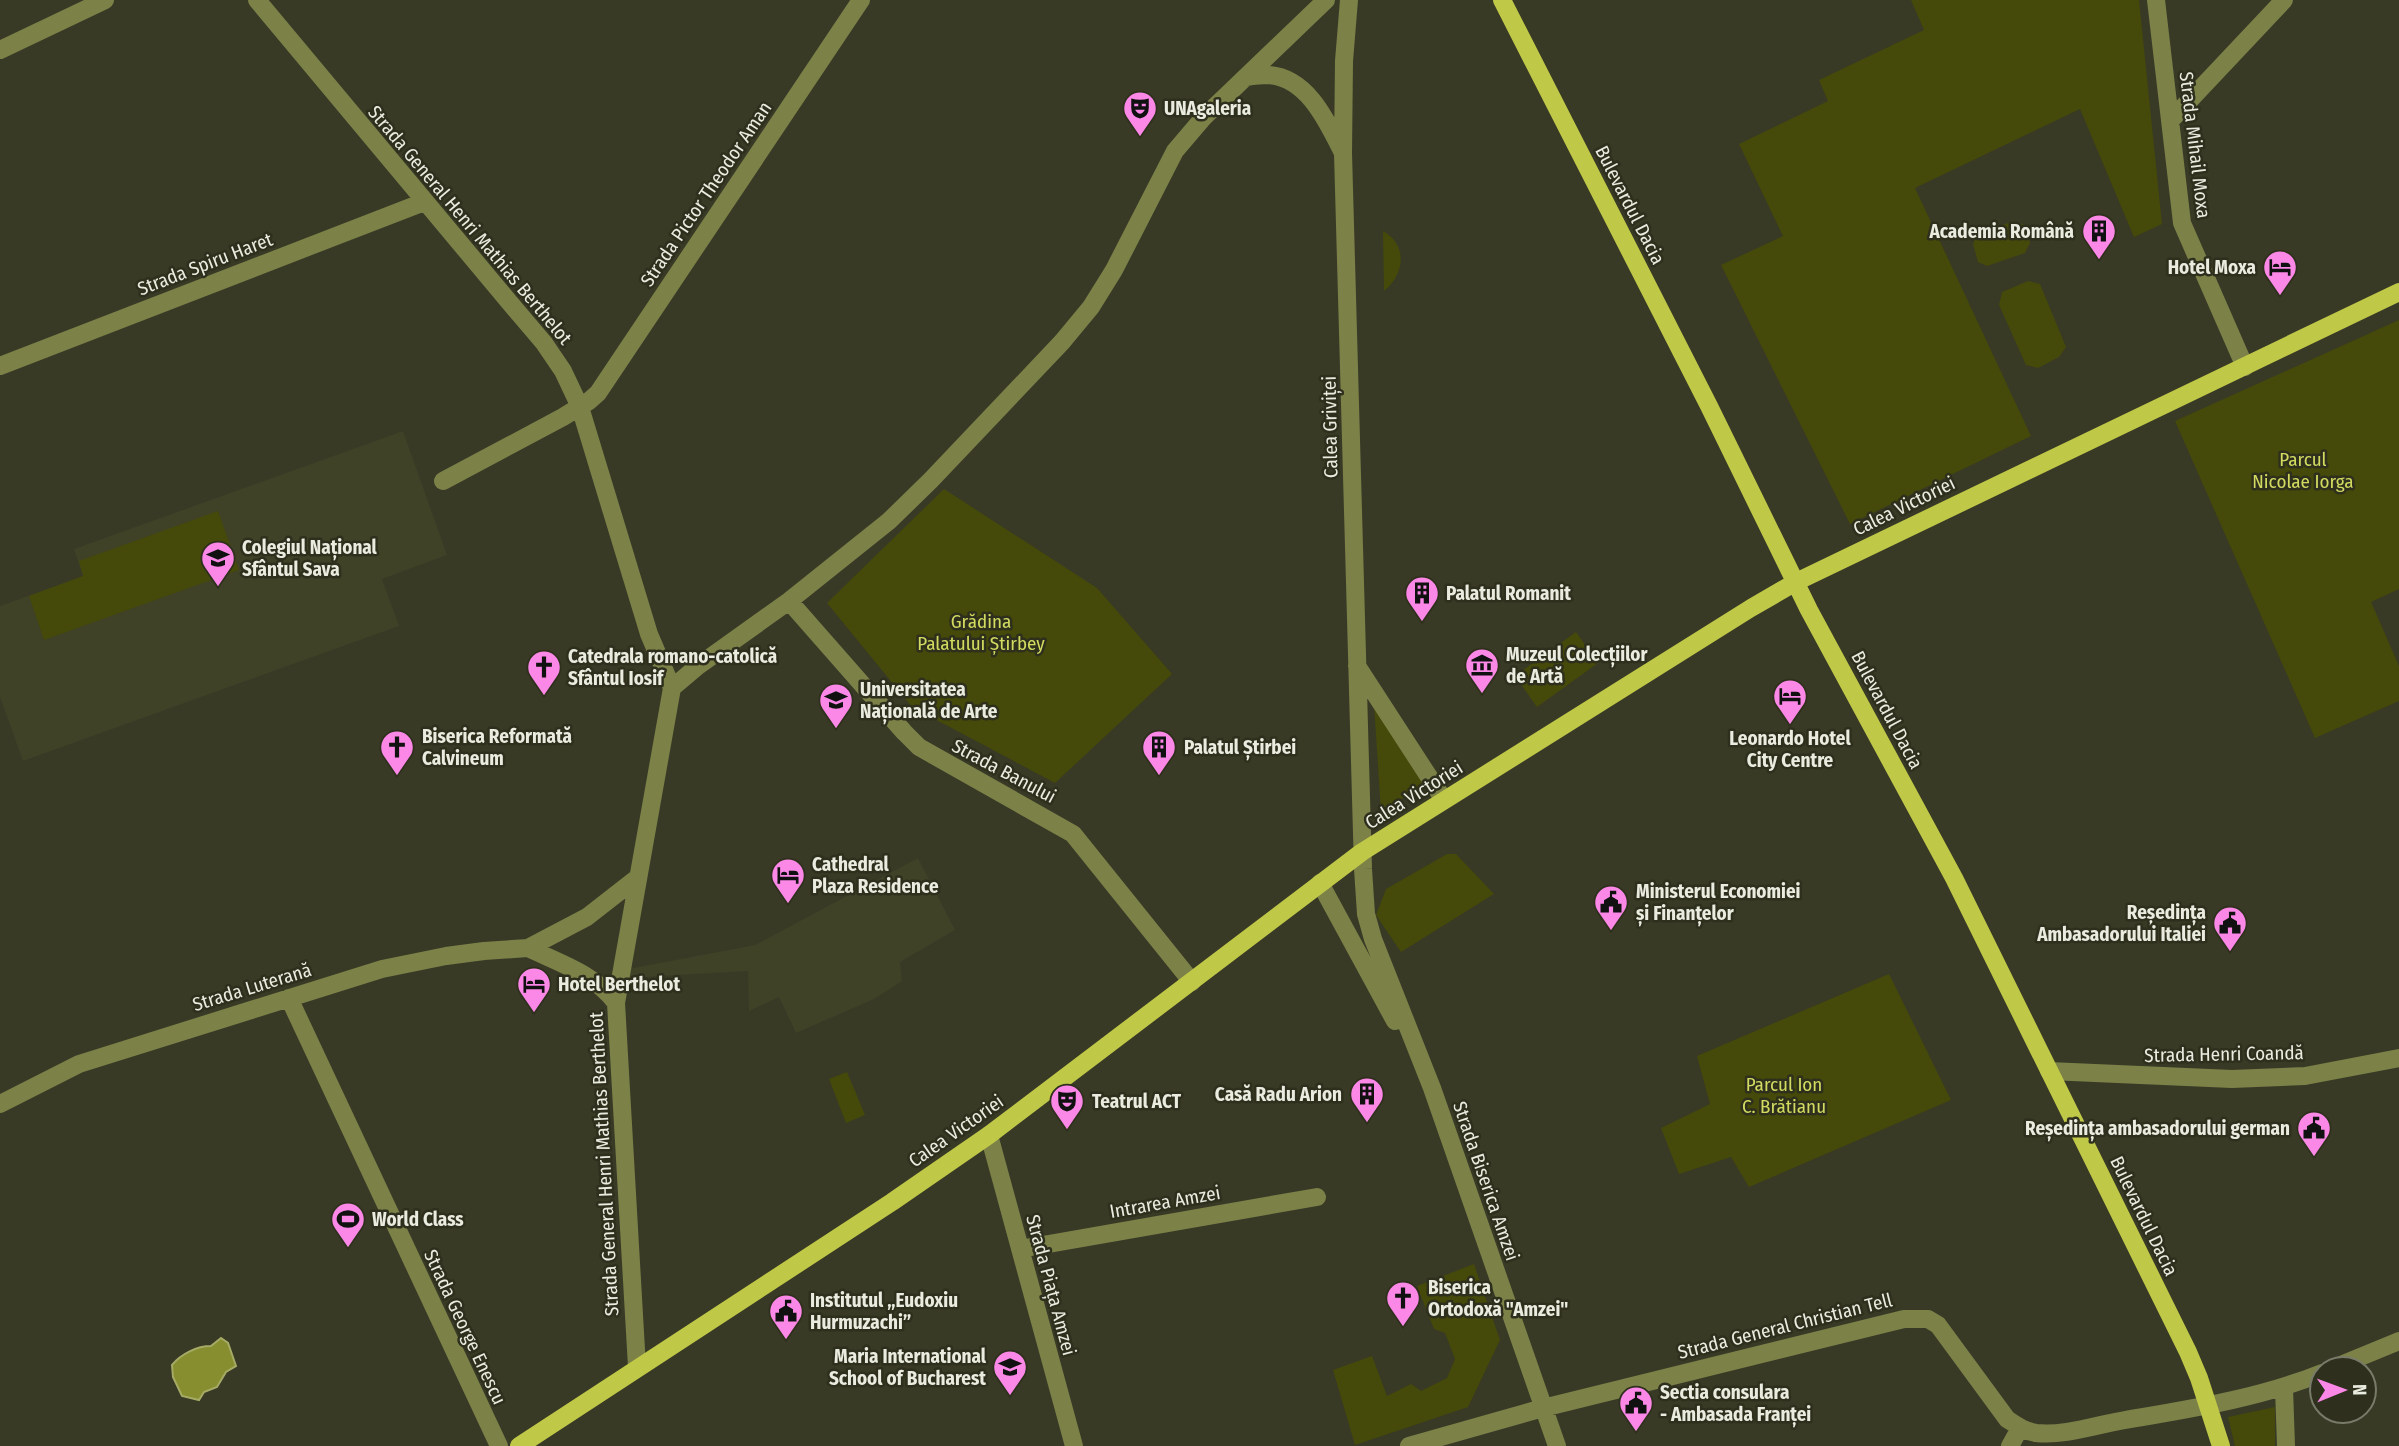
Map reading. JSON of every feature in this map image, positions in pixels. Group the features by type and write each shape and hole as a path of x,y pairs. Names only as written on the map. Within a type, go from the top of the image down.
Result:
{"main road":[{"name":"Bulevardul Dacia","path":"1502,0 1796,582 1954,878 2188,1352 2221,1446"},
{"name":"Calea Victoriei","path":"519,1446 892,1202 989,1135 1362,852 1796,582 2399,292"}],"street":[{"path":"0,50 105,0"},
{"name":"Strada General Henri Mathias Berthelot","path":"257,0 544,343 563,371 580,407 649,634 672,688 616,1003 638,1367"},
{"name":"Strada Pictor Theodor Aman","path":"443,481 580,407 602,387 861,0"},
{"path":"672,688 698,666 789,601 889,521 931,480 1062,342 1091,307 1114,270 1175,151 1204,117 1326,0"},
{"name":"Calea Griviței","path":"1349,0 1344,61 1343,153 1362,852"},
{"name":"Strada Mihail Moxa","path":"2156,0 2182,223 2245,367"},
{"path":"2170,121 2284,0"},
{"path":"1246,77 1269,75 1288,80 1316,106 1343,153"},
{"name":"Strada Spiru Haret","path":"0,366 424,202"},
{"name":"Strada Banului","path":"789,601 919,747 1073,834 1192,982"},
{"path":"1357,666 1444,800"},
{"name":"Strada Biserica Amzei","path":"1362,852 1366,914 1373,939 1432,1088 1556,1446"},
{"name":"Strada Luterană","path":"0,1104 79,1064 406,963 484,951 528,948 587,917 638,878"},
{"name":"Strada Biserica Amzei","path":"1320,883 1432,1088"},
{"name":"Strada Luterană","path":"528,948 592,979 606,988 616,1003"},
{"name":"Strada George Enescu","path":"289,998 499,1446"},
{"name":"Strada Henri Coandă","path":"2049,1071 2191,1079 2257,1078 2305,1076 2399,1058"},
{"name":"Strada Piața Amzei","path":"989,1135 1074,1446"},
{"name":"Intrarea Amzei","path":"1020,1249 1317,1197"},
{"name":"Strada General Christian Tell","path":"1409,1446 1543,1408 1888,1322 1916,1318 1928,1319 1938,1325 2000,1410 2020,1428"},
{"path":"2365,1355 2399,1341"},
{"path":"2010,1446 2020,1428 2036,1433 2051,1433 2208,1405 2284,1388 2308,1379"},
{"path":"2284,1388 2286,1446"}],"shaded area":[{"name":"Colegiul Național Sfântul Sava","path":"403,431 447,555 382,579 399,626 23,761 0,697 0,606 83,576 74,549"},
{"path":"918,858 955,930 900,962 902,981 874,999 796,1033 779,997 749,1011 748,971 627,978 628,969 755,945"},
{"path":"221,1338 228,1343 236,1366 226,1372 217,1387 204,1392 199,1400 182,1396 173,1377 172,1365 190,1351 211,1346"}],"green space":[{"path":"1911,0 2139,0 2162,224 2134,237 2080,109 1915,188 2031,436 1850,524 1721,265 1783,236 1739,144 1828,101 1819,80 1924,30"},
{"path":"2013,221 2023,224 2030,243 2025,253 1987,266 1978,262 1973,244 1977,235"},
{"path":"1383,231 1397,244 1401,260 1396,276 1384,291"},
{"path":"2028,281 2040,284 2066,347 2059,357 2038,368 2026,365 1999,305 2002,292"},
{"name":"Parcul Nicolae Iorga","path":"2399,320 2399,589 2371,602 2399,666 2399,701 2315,738 2175,421"},
{"name":"Grădina Palatului Știrbey","path":"944,489 1097,588 1172,674 1055,783 912,707 827,603"},
{"path":"218,511 239,570 44,640 29,596 83,576 79,561"},
{"path":"1576,632 1598,663 1537,707 1515,676"},
{"path":"1374,704 1425,784 1381,812"},
{"path":"1447,854 1456,854 1494,894 1401,952 1376,915 1386,889"},
{"name":"Parcul Ion C. Brătianu","path":"1889,974 1951,1100 1749,1187 1731,1157 1679,1174 1661,1128 1710,1104 1697,1056"},
{"path":"847,1072 865,1115 846,1123 829,1079"},
{"path":"1474,1264 1500,1340 1468,1407 1355,1445 1333,1370 1372,1356 1387,1396 1411,1384 1421,1391 1447,1378 1455,1359 1445,1333 1434,1329 1417,1286"},
{"path":"2275,1407 2275,1446 2235,1446 2228,1417"}],"place":[{"name":"UNAgaleria","path":"1140,138"},
{"name":"Academia Română","path":"2099,261"},
{"name":"Hotel Moxa","path":"2280,297"},
{"name":"Colegiul Național Sfântul Sava","path":"218,588"},
{"name":"Palatul Romanit","path":"1422,623"},
{"name":"Muzeul Colecțiilor de Artă","path":"1482,695"},
{"name":"Catedrala romano-catolică Sfântul Iosif","path":"544,697"},
{"name":"Leonardo Hotel City Centre","path":"1790,726"},
{"name":"Universitatea Națională de Arte","path":"836,730"},
{"name":"Biserica Reformată Calvineum","path":"397,777"},
{"name":"Palatul Știrbei","path":"1159,777"},
{"name":"Cathedral Plaza Residence","path":"788,905"},
{"name":"Ministerul Economiei și Finanțelor","path":"1611,932"},
{"name":"Reședința Ambasadorului Italiei","path":"2230,953"},
{"name":"Hotel Berthelot","path":"534,1014"},
{"name":"Casă Radu Arion","path":"1367,1124"},
{"name":"Teatrul ACT","path":"1067,1131"},
{"name":"Reședința ambasadorului german","path":"2314,1158"},
{"name":"World Class","path":"348,1249"},
{"name":"Biserica Ortodoxă \"Amzei\"","path":"1403,1328"},
{"name":"Institutul „Eudoxiu Hurmuzachi”","path":"786,1341"},
{"name":"Maria International School of Bucharest","path":"1010,1397"},
{"name":"Sectia consulara - Ambasada Franței","path":"1636,1433"}]}
